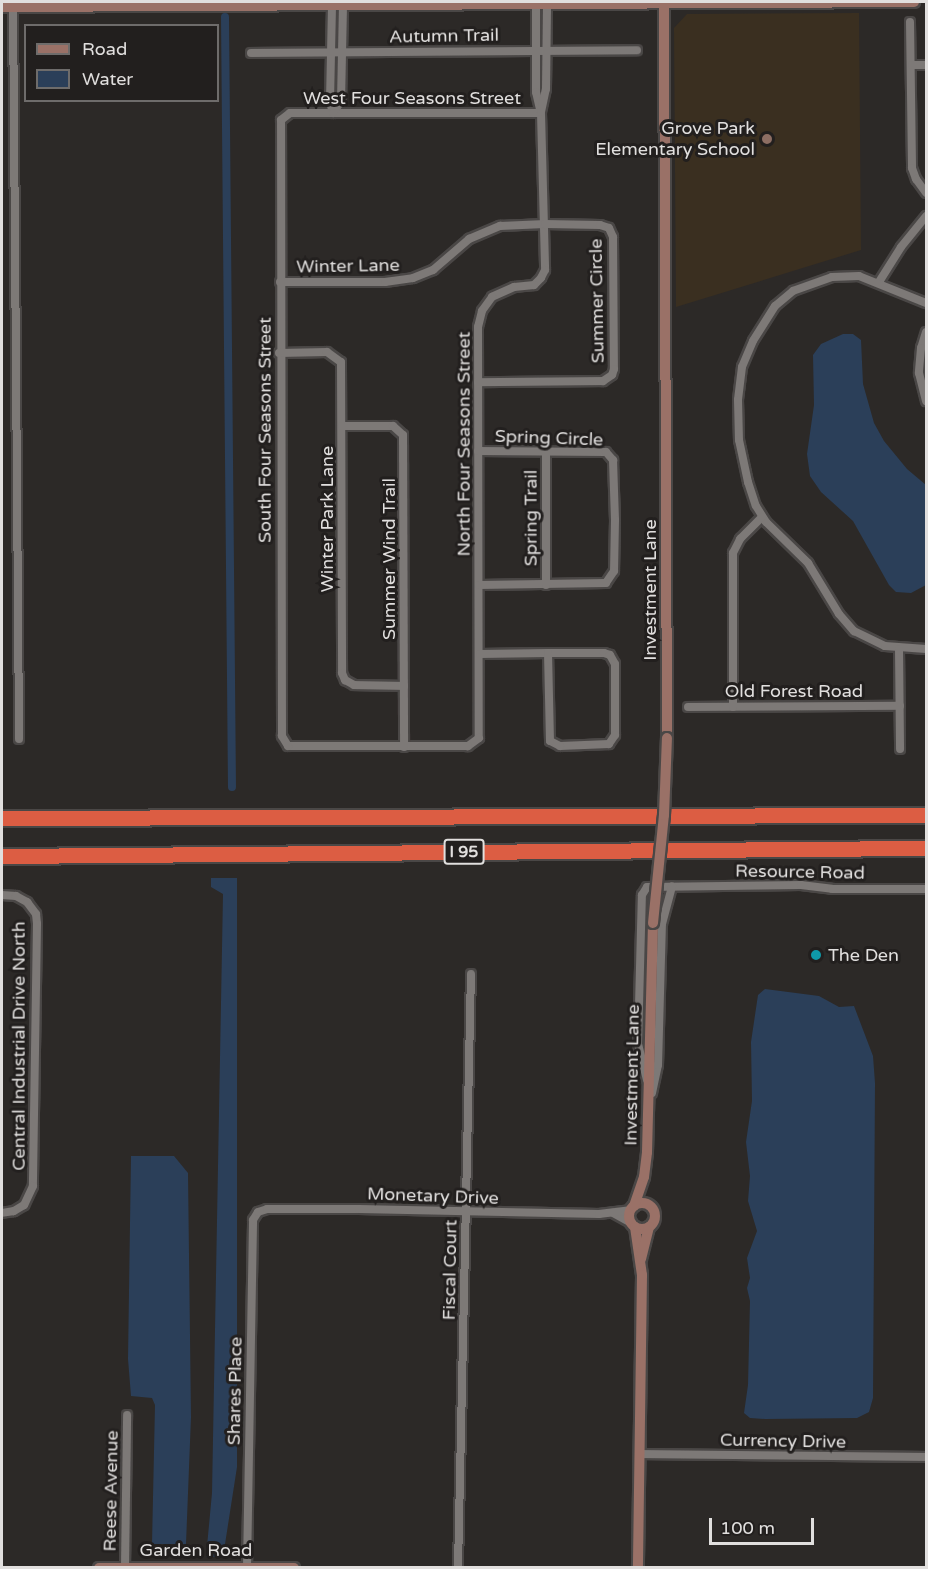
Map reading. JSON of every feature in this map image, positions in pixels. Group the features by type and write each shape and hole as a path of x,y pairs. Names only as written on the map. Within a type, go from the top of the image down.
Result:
{"highway":[{"name":"I 95","path":"2,819 927,815"},
{"name":"I 95","path":"2,856 927,848"}],"street":[{"name":"Investment Lane","path":"650,1205 644,1177 653,923 664,815 667,738 664,2"},
{"path":"2,7 13,4 337,6 429,3 914,2"},
{"path":"541,113 536,92 537,50 542,3"},
{"path":"541,113 546,89 546,50 542,3"},
{"path":"13,4 19,739"},
{"path":"333,113 341,101 337,6"},
{"path":"333,113 330,102 330,52 337,6"},
{"path":"910,22 912,168 916,179 927,193"},
{"name":"Autumn Trail","path":"252,53 637,50"},
{"path":"912,65 927,65"},
{"name":"West Four Seasons Street","path":"284,116 290,113 541,113"},
{"name":"North Four Seasons Street","path":"404,747 468,746 477,742 480,727 478,327 482,310 492,297 514,287 534,285 545,270 541,113"},
{"name":"South Four Seasons Street","path":"284,116 281,120 280,151 279,353 282,736 285,743 293,748 404,747"},
{"path":"879,282 901,247 927,216"},
{"name":"Winter Lane","path":"280,282 385,282 413,278 433,270 462,244 479,233 500,226 545,224"},
{"name":"Summer Circle","path":"478,382 603,381 612,375 614,321 612,232 600,225 545,224"},
{"path":"927,303 879,282 848,275 803,286 775,306 753,341 740,378 738,428 748,482 762,517 808,563 846,623 874,643 899,649 927,649"},
{"path":"927,332 919,360 921,385 927,401"},
{"name":"Winter Park Lane","path":"279,353 327,352 338,358 342,368 342,673 345,680 354,686 404,686"},
{"name":"Summer Wind Trail","path":"342,426 393,426 403,435 404,747"},
{"name":"Spring Circle","path":"478,451 602,451 611,455 615,520 614,572 606,583 479,585"},
{"name":"Spring Trail","path":"546,451 546,585"},
{"path":"733,707 733,553 740,539 762,517"},
{"path":"899,649 900,749"},
{"path":"480,654 548,653 603,653 614,659 615,735 609,744 560,746 550,741 548,653"},
{"name":"Old Forest Road","path":"688,707 900,706"},
{"name":"Resource Road","path":"649,1086 638,1044 642,895 647,887 801,885 832,889 927,889"},
{"path":"648,1110 658,1065 662,924 672,886"},
{"name":"Central Industrial Drive North","path":"2,895 16,896 31,905 37,924 33,1186 24,1205 14,1211 2,1213"},
{"name":"Fiscal Court","path":"458,1568 471,974"},
{"name":"Investment Lane","path":"632,1208 644,1177"},
{"path":"638,1568 641,1259 633,1225 632,1208 642,1203 650,1205 655,1215 649,1227 641,1259"},
{"name":"Monetary Drive","path":"255,1216 267,1209 613,1213 632,1208"},
{"name":"Monetary Drive","path":"613,1213 633,1225"},
{"name":"Shares Place","path":"247,1567 255,1216"},
{"path":"633,1225 642,1229 649,1227"},
{"name":"Reese Avenue","path":"125,1567 127,1415"},
{"name":"Currency Drive","path":"640,1455 927,1457"},
{"name":"Garden Road","path":"99,1568 294,1568"}],"shaded area":[{"name":"Grove Park Elementary School","path":"859,13 861,250 676,307 674,28 687,14"}],"water":[{"path":"843,334 853,334 861,340 863,384 874,423 884,441 907,469 926,485 926,585 911,593 896,592 889,585 853,521 821,492 810,476 807,454 814,405 813,355 821,344"},
{"path":"211,878 237,878 237,1467 223,1557 206,1557 212,1493 223,894 211,887"},
{"path":"765,989 819,996 839,1007 854,1006 873,1056 875,1083 873,1398 869,1412 857,1418 765,1419 750,1418 744,1413 748,1385 750,1301 747,1288 750,1278 747,1258 757,1231 748,1201 750,1176 746,1142 752,1101 751,1042 758,995"},
{"path":"131,1156 174,1156 188,1173 191,1417 186,1544 152,1544 155,1405 152,1398 131,1396 128,1359"}],"waterway":[{"path":"225,17 232,787"}],"place":[{"name":"Grove Park Elementary School","path":"767,139"},
{"name":"The Den","path":"816,955"}]}
